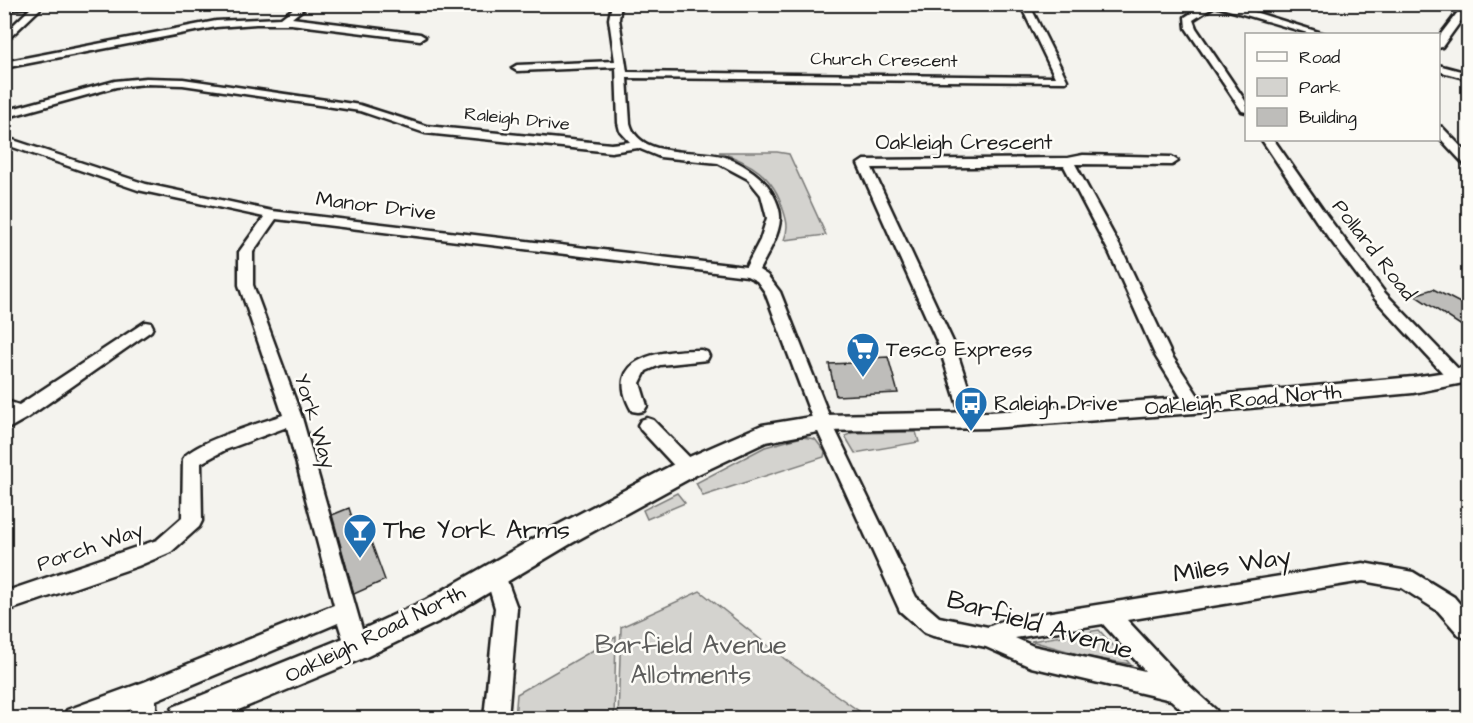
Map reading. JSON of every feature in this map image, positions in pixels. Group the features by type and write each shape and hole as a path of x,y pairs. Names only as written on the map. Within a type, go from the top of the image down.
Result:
{"main road":[{"path":"4,7 31,4"},
{"name":"Oakleigh Road North","path":"184,718 217,712 436,609 688,468 762,434 823,423 970,420 1195,405 1465,380"}],"street":[{"path":"4,40 41,4"},
{"path":"283,21 305,4"},
{"path":"616,4 614,19 626,131 639,144"},
{"name":"Church Crescent","path":"621,69 1062,80 1024,4"},
{"path":"1245,108 1191,28 1188,19 1218,5 1316,33"},
{"path":"1440,42 1468,5"},
{"path":"4,65 216,24 283,21 420,37"},
{"path":"517,68 621,69"},
{"path":"1440,69 1468,76"},
{"name":"Raleigh Drive","path":"4,115 115,84 146,81 183,82 360,108 382,113 399,122 425,129 611,148 639,144 660,153 721,160 753,176 767,194 774,218 767,240 751,272"},
{"path":"1440,131 1468,160"},
{"name":"Manor Drive","path":"4,140 142,187 272,215 751,272"},
{"name":"Pollard Road","path":"1269,141 1380,296 1465,380"},
{"path":"1068,162 1083,159 1172,161"},
{"name":"Oakleigh Crescent","path":"970,420 947,346 864,164 1068,162 1117,254 1164,357 1195,405"},
{"name":"York Way","path":"272,215 246,252 246,285 292,418 356,647"},
{"path":"751,272 762,278 772,292 823,423"},
{"path":"4,424 146,327"},
{"path":"638,406 632,381 636,371 660,357 701,356"},
{"path":"4,406 21,413"},
{"name":"Porch Way","path":"4,602 164,546 192,521 192,459 219,445 292,418"},
{"name":"Barfield Avenue","path":"823,423 908,604 933,626 988,637 1031,656 1177,690 1208,718"},
{"path":"647,425 688,468"},
{"name":"Miles Way","path":"988,637 1007,629 1363,572 1406,579 1446,603 1468,629"},
{"path":"495,574 506,608 496,718"},
{"path":"75,718 144,693 345,610"},
{"path":"1107,613 1177,690"},
{"path":"144,693 144,718"}],"green space":[{"path":"719,152 789,154 826,235 784,240 787,232 786,221 774,188 759,172 741,160"},
{"path":"916,432 919,442 855,453 845,436 852,433"},
{"path":"802,437 815,439 825,452 824,457 703,496 696,483 765,447"},
{"path":"677,493 685,503 647,519 643,510"},
{"name":"Barfield Avenue Allotments","path":"700,591 786,660 869,718 618,718 621,627"},
{"path":"1099,630 1130,664 1089,657 1031,641"},
{"path":"616,637 614,718 515,718 517,694"}],"building":[{"path":"1433,289 1468,307 1468,330 1414,295"},
{"name":"Tesco Express","path":"888,357 898,393 836,396 829,364 852,363 851,359"},
{"name":"The York Arms","path":"349,508 357,533 366,528 385,580 354,594 332,515"}],"place":[{"name":"Tesco Express","path":"863,378"},
{"name":"Raleigh Drive","path":"971,432"},
{"name":"The York Arms","path":"360,559"}]}
